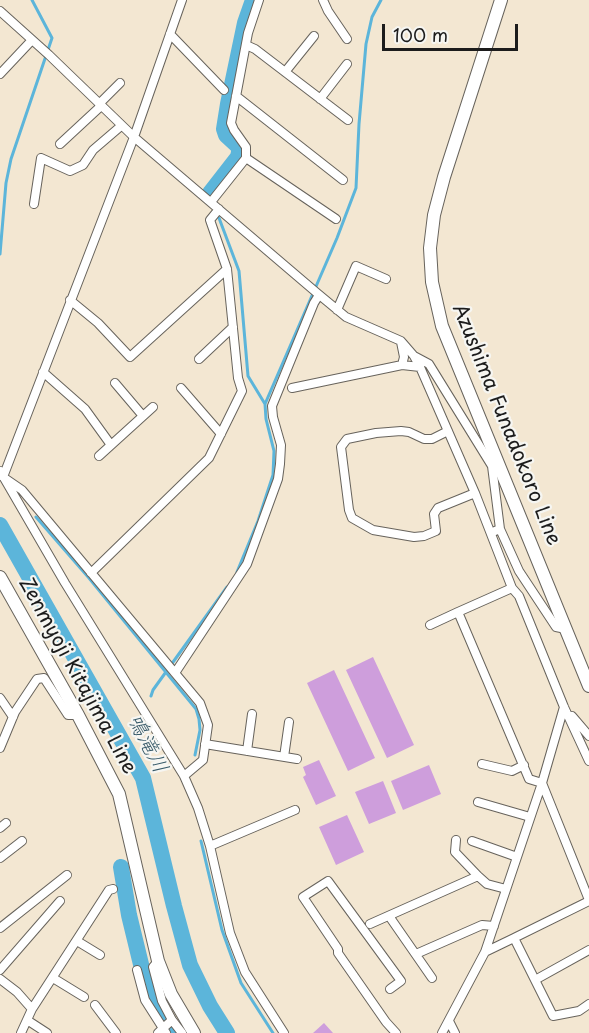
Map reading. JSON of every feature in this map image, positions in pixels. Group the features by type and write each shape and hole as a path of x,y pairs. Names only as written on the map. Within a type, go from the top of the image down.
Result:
{"main road":[{"name":"Azushima Funadokoro Line","path":"501,0 434,215 430,248 432,282 442,326 496,465 589,686"},
{"name":"Zenmyoji Kitajima Line","path":"0,577 78,715 119,794 158,961 171,994 194,1033"}],"street":[{"path":"2,474 134,137 182,0"},
{"path":"211,202 246,158 246,147 231,123 246,45 259,0"},
{"path":"323,0 347,39"},
{"path":"0,11 47,53 121,126 309,287 346,317 401,341 414,356 475,493 512,588 519,596 564,707 589,761"},
{"path":"170,34 224,90"},
{"path":"285,72 314,36"},
{"path":"0,74 32,40"},
{"path":"246,45 255,49 348,120"},
{"path":"320,99 346,64"},
{"path":"60,144 120,83"},
{"path":"236,96 343,180"},
{"path":"34,204 41,158 70,171 83,165 93,150 121,126"},
{"path":"246,158 336,219"},
{"path":"91,573 209,458 242,391 238,378 227,269 210,220 219,209"},
{"path":"337,310 356,266 386,279"},
{"path":"70,300 98,323 130,357 227,269"},
{"path":"172,669 247,564 278,479 281,445 272,406 318,294"},
{"path":"199,359 232,327"},
{"path":"401,341 404,357 402,365"},
{"path":"414,356 429,364 496,465 500,529 519,571 556,627 566,629"},
{"path":"292,388 402,365 420,367"},
{"path":"43,372 85,409 111,445"},
{"path":"115,383 143,416"},
{"path":"181,388 221,434"},
{"path":"99,456 153,407"},
{"path":"448,431 432,439 424,439 401,431 347,439 341,447 352,518 373,530 414,537 424,536 436,531 434,514 438,508 475,493"},
{"path":"2,474 22,490 204,710 208,725 203,760 184,776"},
{"path":"2,474 65,584 184,776 198,808 210,846 230,933 245,972 284,1033"},
{"path":"491,532 500,529"},
{"path":"429,625 512,588"},
{"path":"458,612 529,779 542,783"},
{"path":"0,748 13,717 37,679 44,678 68,714 78,715"},
{"path":"0,698 13,717"},
{"path":"564,707 589,736"},
{"path":"442,1033 485,952 542,783 564,707"},
{"path":"247,751 252,714"},
{"path":"284,757 290,722"},
{"path":"205,744 297,759"},
{"path":"482,764 512,771 524,765"},
{"path":"485,952 589,901 542,783"},
{"path":"478,802 530,818"},
{"path":"210,846 295,810"},
{"path":"456,840 455,852 478,876 487,884 506,889"},
{"path":"0,858 22,841"},
{"path":"472,841 517,857"},
{"path":"0,928 67,875"},
{"path":"370,924 478,876"},
{"path":"390,989 401,981 328,881 303,897 338,949 338,953 396,1033"},
{"path":"20,1032 109,890 113,890"},
{"path":"0,970 60,901"},
{"path":"389,916 432,978"},
{"path":"416,954 482,925 494,926"},
{"path":"514,938 553,1016 579,1011 589,1005"},
{"path":"77,941 100,955"},
{"path":"535,980 589,951"},
{"path":"158,961 153,967 162,1001 182,1033"},
{"path":"136,970 141,993 162,1032 172,1020"},
{"path":"53,978 84,997"},
{"path":"0,979 32,1010"},
{"path":"95,1005 116,1033"},
{"path":"27,1020 47,1033"},
{"path":"449,1021 455,1033"}],"building":[{"path":"373,657 414,745 387,758 346,670"},
{"path":"334,670 375,758 348,771 307,683"},
{"path":"319,760 336,796 316,805 303,777 306,775 303,767"},
{"path":"429,765 441,794 403,810 391,781"},
{"path":"383,781 396,813 369,824 355,792"},
{"path":"347,815 364,852 336,865 319,827"},
{"path":"324,1023 333,1033 313,1033"}],"waterway":[{"path":"0,254 6,183 11,159 52,38 32,0"},
{"path":"210,193 238,157 239,147 226,135 224,129 245,23 253,0"},
{"path":"237,572 258,521 273,475 274,451 266,419 265,404 337,238 356,188 366,44 372,17 381,0"},
{"path":"219,218 239,271 248,376 265,404"},
{"path":"36,517 196,709 200,730 195,755"},
{"name":"鳴滝川","path":"0,525 143,778 190,965 210,1006 227,1033"},
{"path":"151,696 227,587"},
{"path":"201,841 222,930 241,983 273,1033"},
{"path":"121,867 129,915 147,989 172,1033"}]}
